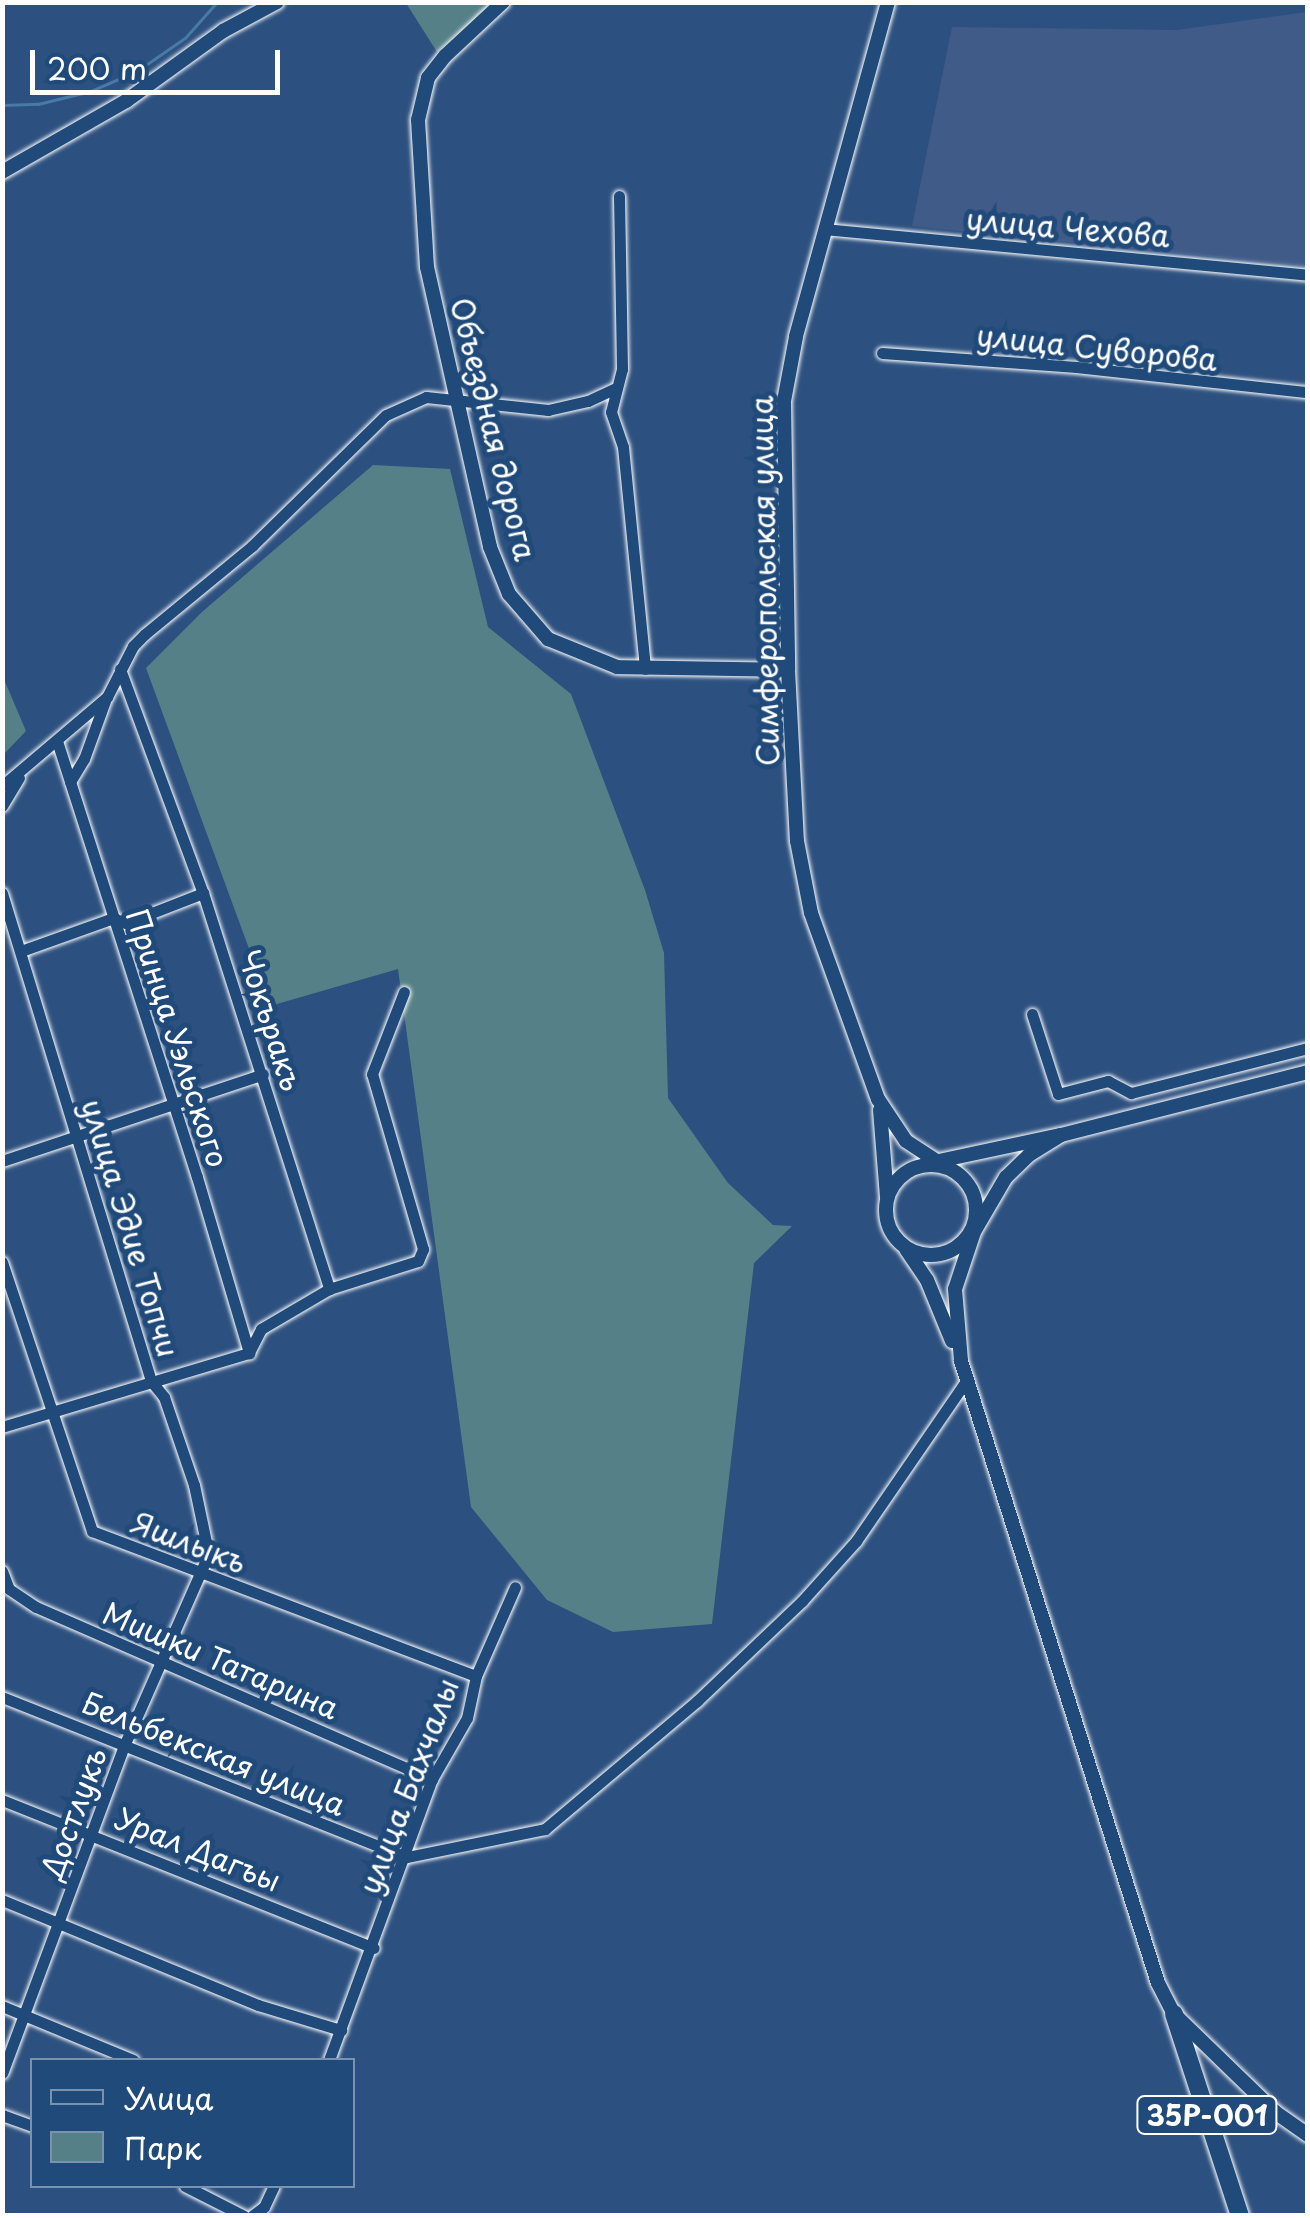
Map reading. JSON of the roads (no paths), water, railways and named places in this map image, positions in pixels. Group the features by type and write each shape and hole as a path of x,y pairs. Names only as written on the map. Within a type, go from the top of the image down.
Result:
{"highway":[{"name":"35Р-001","path":"1174,2014 1240,2216"}],"main road":[{"path":"2,172 126,101 223,31 277,2"},
{"name":"Объездная дорога","path":"504,2 445,56 428,78 418,120 427,266 490,547 508,594 548,638 569,651 617,668 788,670"},
{"name":"Симферопольская улица","path":"887,1197 886,1144 878,1099 811,913 797,841 788,670 784,402 824,228 888,2"},
{"name":"35Р-001","path":"1174,2014 1158,1983 961,1361 927,1280 887,1220 887,1197 899,1178 936,1164 1062,1136 1308,1072"},
{"name":"Симферопольская улица","path":"878,1099 906,1141 936,1164"},
{"name":"35Р-001","path":"961,1361 955,1288 974,1232 1006,1177 1029,1155 1062,1136"},
{"name":"35Р-001","path":"936,1164 970,1190 976,1205 974,1232"},
{"path":"902,1244 922,1255 936,1255 956,1248 974,1232"},
{"path":"1174,2014 1275,2112 1308,2135"}],"street":[{"path":"618,196 622,369 611,412 623,446 644,669"},
{"name":"улица Чехова","path":"824,228 1308,275"},
{"name":"улица Суворова","path":"882,354 1076,367 1308,392"},
{"path":"70,782 91,743 120,669 145,634 252,546 386,415 407,402 455,398 474,404 548,410 588,401 614,389"},
{"path":"588,401 611,412"},
{"name":"Чокъракъ","path":"120,669 203,893 329,1289"},
{"path":"2,786 106,697"},
{"name":"Принца Уэльского","path":"57,740 248,1352"},
{"path":"2,806 23,770"},
{"name":"улица Эдие Топчи","path":"2,893 151,1381 164,1397 194,1485 206,1542 204,1562 197,1574"},
{"path":"20,951 113,918 126,923 203,893"},
{"path":"2,1427 248,1352 261,1329 329,1289 418,1261 423,1250 372,1074 404,992"},
{"path":"1032,1014 1058,1094 1108,1081 1131,1093 1308,1048"},
{"path":"2,1161 263,1074"},
{"name":"Яшлыкъ","path":"2,1262 56,1412 92,1531 197,1574 476,1676"},
{"path":"407,1857 545,1829 682,1714 802,1601 856,1541 966,1381"},
{"name":"Мишки Татарина","path":"2,1571 8,1589 36,1607 432,1779"},
{"name":"Достлукъ","path":"2,2073 125,1743 197,1574"},
{"name":"улица Бахчалы","path":"330,2058 374,1948 432,1779 467,1718 476,1676 515,1587"},
{"name":"Бельбекская улица","path":"2,1697 407,1857"},
{"name":"Урал Дагъы","path":"2,1800 374,1948"},
{"path":"2,1900 258,2005 341,2030"},
{"path":"2,2006 128,2058"},
{"path":"2,2114 30,2125"},
{"path":"189,2188 244,2216"},
{"path":"252,2216 264,2207 273,2188"}],"waterway":[{"path":"2,105 38,104 91,91 137,71 185,38 217,2"}]}
